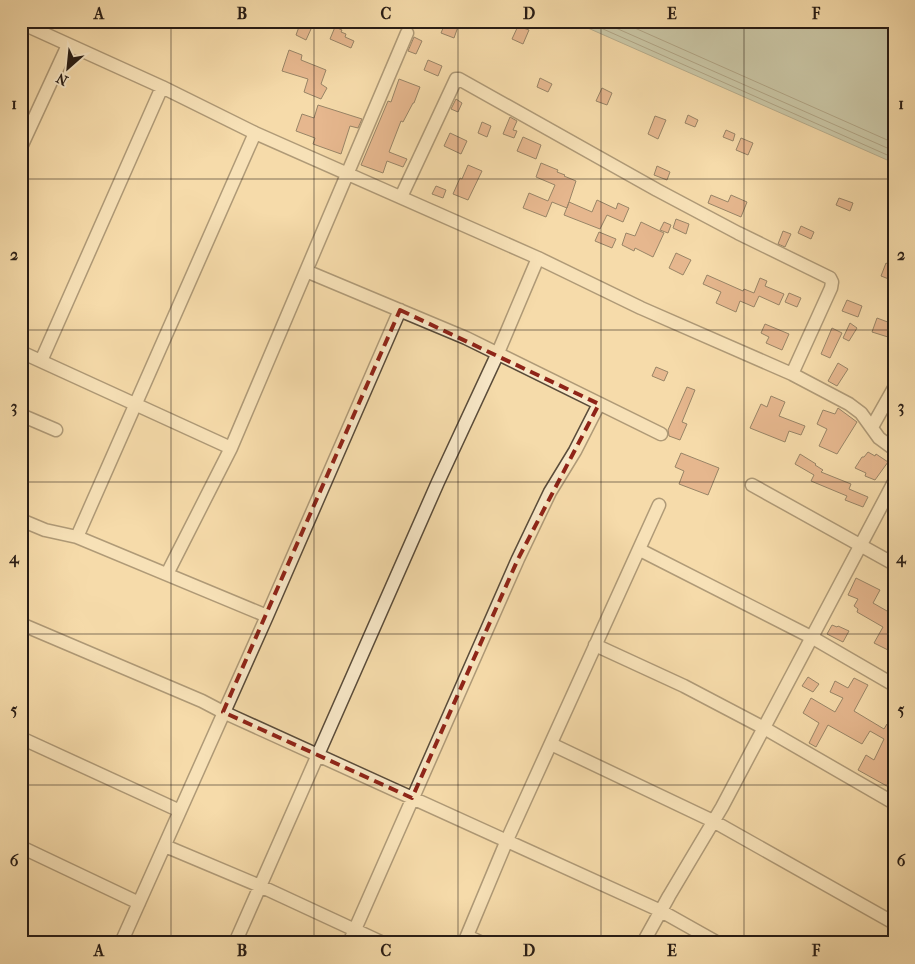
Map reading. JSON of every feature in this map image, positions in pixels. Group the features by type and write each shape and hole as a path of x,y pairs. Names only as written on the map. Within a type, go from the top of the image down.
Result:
{"street":[{"path":"21,23 162,87 255,133 538,258 641,308 792,374 849,404 861,413 879,438 894,449"},
{"path":"167,574 231,448 407,33"},
{"path":"21,147 68,45"},
{"path":"401,197 456,79 460,79 738,233 830,278 832,282 831,288 792,374"},
{"path":"41,361 162,87"},
{"path":"77,537 255,133"},
{"path":"235,943 438,482 497,355 538,258"},
{"path":"306,271 466,338 497,355 661,434"},
{"path":"121,943 267,616 400,310"},
{"path":"21,352 231,448"},
{"path":"872,427 894,388"},
{"path":"348,943 518,559 550,492 599,404"},
{"path":"21,415 56,430"},
{"path":"643,943 722,808 894,482"},
{"path":"752,485 894,564"},
{"path":"482,943 465,939 507,840 640,550 659,504"},
{"path":"21,520 45,530 77,537 267,616"},
{"path":"640,550 812,638 894,685"},
{"path":"21,624 202,701 318,756 507,840 661,911 718,943"},
{"path":"595,645 684,686 764,728 894,803"},
{"path":"21,738 180,811"},
{"path":"551,744 713,821 894,923"},
{"path":"165,846 260,886 383,943"},
{"path":"21,847 139,903"}],"highlighted area":[{"path":"400,310 599,404 518,559 412,798 223,712"}],"water":[{"path":"572,21 894,21 894,163"}],"building":[{"path":"446,21 453,21 459,24 454,38 441,33"},
{"path":"300,24 311,29 306,40 296,35"},
{"path":"518,26 529,30 523,44 512,39"},
{"path":"335,27 346,34 345,37 354,41 351,48 330,39"},
{"path":"414,37 422,41 416,54 408,51"},
{"path":"289,50 302,55 301,60 326,70 321,84 327,88 321,99 304,92 308,79 282,71"},
{"path":"428,60 442,66 438,76 424,70"},
{"path":"540,78 552,84 548,92 537,87"},
{"path":"399,79 420,87 414,103 403,122 401,121 389,152 407,159 403,167 387,161 383,173 361,165 388,101 391,102"},
{"path":"602,88 612,93 607,105 596,101"},
{"path":"456,99 462,103 458,112 451,109"},
{"path":"318,105 362,119 358,128 350,126 341,154 313,144 315,138 296,131 302,114 314,118"},
{"path":"688,115 698,120 695,127 685,123"},
{"path":"655,116 666,120 658,139 648,134"},
{"path":"510,117 517,121 513,130 517,131 514,138 503,134"},
{"path":"482,122 491,126 487,137 478,133"},
{"path":"726,130 735,134 733,141 723,137"},
{"path":"450,133 467,141 461,154 444,146"},
{"path":"523,137 541,145 536,159 517,151"},
{"path":"741,138 753,143 748,155 736,150"},
{"path":"541,163 558,170 557,172 576,181 567,208 552,202 546,217 523,208 529,193 548,201 555,185 536,177"},
{"path":"468,165 482,171 468,200 453,194"},
{"path":"657,166 670,172 667,180 654,175"},
{"path":"436,186 446,190 443,198 432,194"},
{"path":"711,195 728,202 731,195 747,202 741,217 708,203"},
{"path":"839,198 853,203 850,211 836,205"},
{"path":"597,200 616,209 618,203 629,208 623,222 607,215 600,229 564,215 569,202 592,212"},
{"path":"676,219 689,224 686,234 673,228"},
{"path":"641,222 664,233 653,257 635,248 634,251 622,245 626,233 635,236"},
{"path":"664,222 671,225 668,233 660,230"},
{"path":"801,226 814,232 811,239 798,233"},
{"path":"783,231 791,234 785,247 778,244"},
{"path":"599,232 616,239 612,248 595,241"},
{"path":"676,253 691,260 683,275 669,268"},
{"path":"886,263 894,267 894,281 881,276"},
{"path":"707,275 743,291 744,289 754,293 760,278 767,281 765,286 784,294 779,305 759,296 754,307 740,301 736,312 716,303 721,292 703,284"},
{"path":"789,293 801,298 797,307 785,302"},
{"path":"847,300 862,306 858,317 842,311"},
{"path":"877,318 893,324 888,337 872,332"},
{"path":"850,323 857,328 849,341 843,338"},
{"path":"765,324 789,334 782,350 766,343 769,337 761,333"},
{"path":"832,328 842,333 830,358 821,354"},
{"path":"838,363 848,369 837,386 828,381"},
{"path":"656,367 668,372 664,381 652,376"},
{"path":"687,387 695,390 682,422 687,424 680,440 669,436 668,430"},
{"path":"771,396 785,402 779,416 805,426 801,435 789,431 785,442 750,428 761,404 767,407"},
{"path":"838,408 857,422 837,454 819,446 827,429 817,424 823,410 835,414"},
{"path":"868,452 875,456 876,454 888,462 875,480 865,476 866,473 855,468 862,457"},
{"path":"681,453 719,468 708,495 679,484 684,471 675,467"},
{"path":"800,454 823,470 821,472 851,484 849,489 868,497 863,507 845,500 847,496 811,481 814,475 795,464"},
{"path":"856,578 880,590 873,603 887,611 894,597 894,653 874,643 883,627 857,612 858,609 854,606 858,599 848,595"},
{"path":"832,625 849,631 843,642 827,634"},
{"path":"808,677 819,684 813,692 802,686"},
{"path":"854,678 868,685 854,711 884,729 887,724 894,728 894,790 858,770 866,755 874,760 884,739 870,731 862,744 828,725 816,747 809,743 819,723 803,713 811,698 835,712 843,698 830,692 835,681 848,688"}]}
